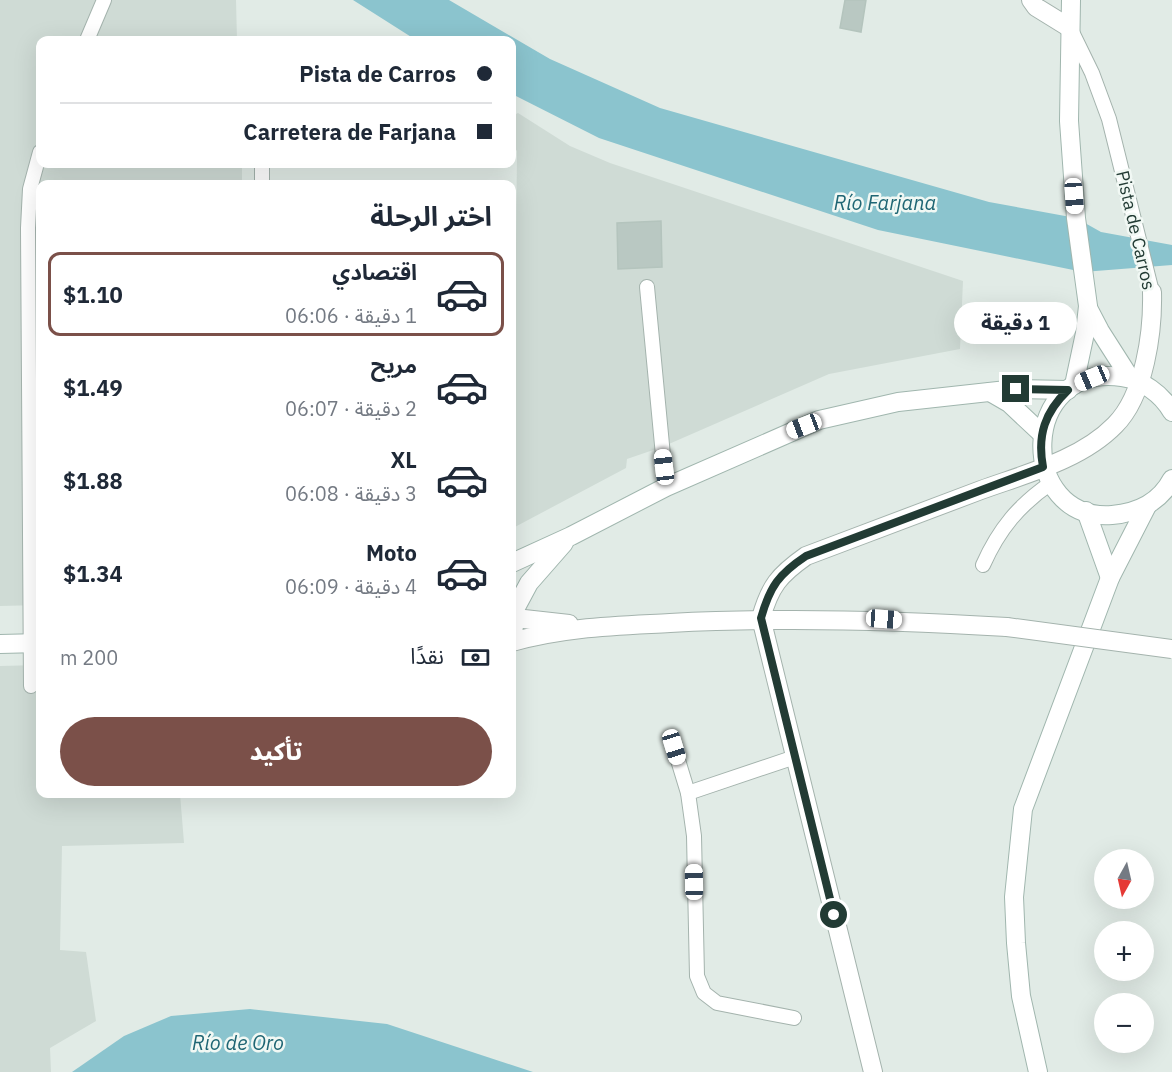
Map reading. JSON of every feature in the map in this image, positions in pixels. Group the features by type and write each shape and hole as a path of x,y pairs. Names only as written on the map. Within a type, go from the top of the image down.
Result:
{"main road":[{"path":"1031,0 1036,7 1070,28"},
{"path":"1071,0 1069,121 1076,218 1088,306 1084,342 1071,388"},
{"name":"Pista de Carros","path":"761,618 768,592 784,571 806,556 1047,475 1116,424 1131,402 1134,380 1150,337 1150,285"},
{"path":"1088,306 1100,331 1134,380"},
{"path":"1172,412 1165,392 1134,380 1111,376 1092,378 1071,388 1051,410 1041,433 1040,450 1047,475 1060,495 1086,511 1107,515 1128,514 1147,506 1160,496 1172,479"},
{"path":"516,561 571,536 666,487 819,420 898,402 1016,389 1071,388"},
{"path":"990,392 1009,403 1041,433"},
{"path":"1038,1072 1021,996 1016,943 1014,897 1023,809 1110,578 1147,506"},
{"path":"1086,511 1110,578"},
{"path":"516,609 542,566 571,536"},
{"path":"516,612 585,627"},
{"path":"761,618 873,1072"},
{"path":"516,640 585,627 761,618 884,619 1007,627 1172,649"},
{"path":"0,644 36,643"}],"lane":[{"path":"89,36 104,0"},
{"name":"Pista de Carros","path":"1070,28 1092,73 1108,118 1150,285"},
{"path":"31,686 36,643 28,228 30,189 36,167"},
{"path":"646,287 666,487"},
{"path":"982,565 994,540 1047,475"},
{"path":"674,747 688,793 693,836 697,976 704,993 717,1003 794,1018"},
{"path":"688,793 795,757"}],"shaded area":[{"path":"0,0 236,0 237,36 36,36 36,168 242,168 242,180 36,180 36,605 0,606"},
{"path":"518,113 570,146 610,163 963,281 960,349 829,374 662,447 627,459 626,468 516,526 516,114"},
{"path":"36,665 36,798 180,798 184,843 62,846 60,950 86,952 96,1021 50,1048 51,1072 0,1072 0,666"}],"water":[{"name":"Río Farjana","path":"353,0 449,0 511,36 410,36"},
{"name":"Río Farjana","path":"516,39 550,59 660,108 989,202 1076,218 1101,232 1172,245 1172,265 1083,272 878,230 599,138 516,96"},
{"name":"Río de Oro","path":"250,1009 387,1024 533,1072 72,1072 124,1036 171,1016"}],"building":[{"path":"845,0 866,0 861,32 840,28"},
{"path":"661,221 662,267 618,269 617,223"}],"route":[{"path":"834,915 761,618 768,592 784,571 806,556 1043,467 1040,450 1041,433 1046,417 1055,402 1068,390 1016,389"}]}
